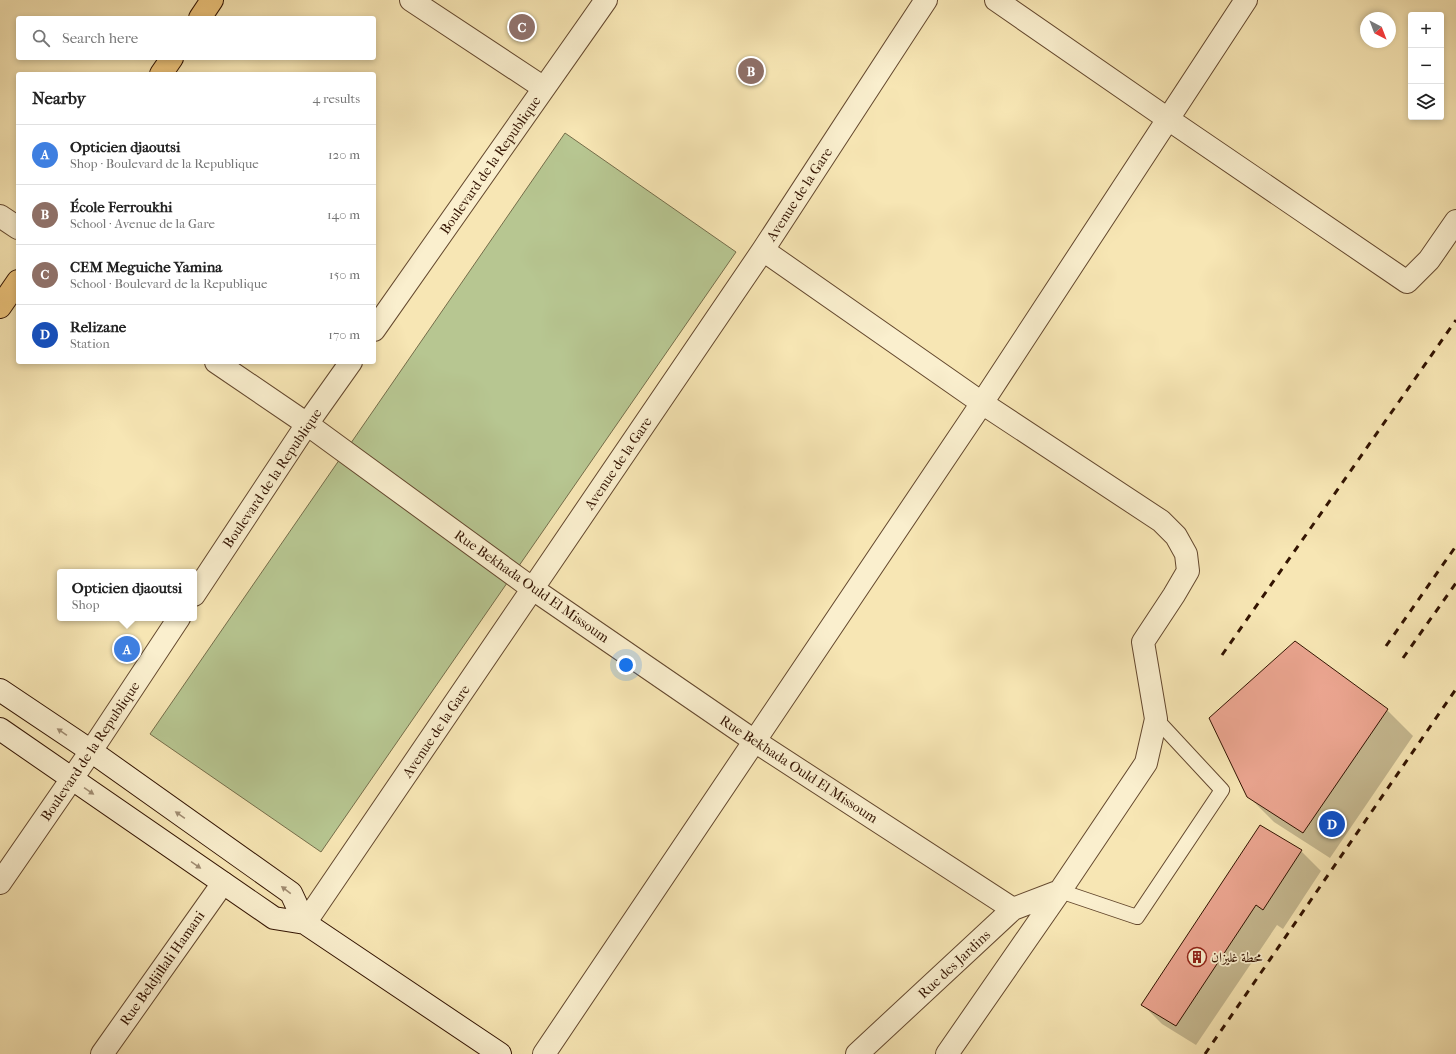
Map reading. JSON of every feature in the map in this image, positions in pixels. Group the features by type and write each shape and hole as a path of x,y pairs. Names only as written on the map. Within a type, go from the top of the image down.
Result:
{"main road":[{"path":"201,16 212,0"},
{"path":"162,72 171,60"},
{"path":"0,307 16,284"}],"street":[{"path":"411,0 544,88"},
{"name":"Boulevard de la Republique","path":"376,327 606,0"},
{"name":"Avenue de la Gare","path":"305,923 763,250 926,0"},
{"path":"996,0 1408,282 1429,260 1456,221"},
{"path":"544,1054 982,402 1246,0"},
{"path":"0,216 16,227"},
{"path":"763,250 982,402 1161,521 1176,536 1186,554 1188,571 1143,642 1156,719 1146,762 1060,891 947,1054"},
{"name":"Rue Bekhada Ould El Missoum","path":"219,364 308,424 533,589 754,740 1013,909"},
{"name":"Boulevard de la Republique","path":"197,590 350,364"},
{"name":"Boulevard de la Republique","path":"0,883 91,751 177,621"},
{"path":"0,690 91,751 291,893 305,923"},
{"path":"0,729 274,918 305,923 500,1054"},
{"name":"Rue Beldjillali Hamani","path":"102,1054 223,883"},
{"name":"Rue des Jardins","path":"857,1054 1013,909 1060,891"}],"lane":[{"path":"1060,891 1137,918 1222,790 1156,719"}],"green space":[{"path":"565,133 736,252 321,852 150,734"}],"building":[{"path":"1295,641 1388,709 1303,833 1247,797 1209,718"},
{"name":"محطة غليزان","path":"1260,825 1302,850 1263,910 1256,905 1176,1026 1141,1005"}],"railway":[{"path":"1222,655 1456,320"},
{"path":"1386,646 1456,546"},
{"path":"1403,658 1456,583"},
{"path":"1205,1054 1456,689"}],"place":[{"name":"CEM Meguiche Yamina","path":"522,27"},
{"name":"École Ferroukhi","path":"751,71"},
{"name":"Opticien djaoutsi","path":"127,649"},
{"name":"Relizane","path":"1332,824"},
{"name":"محطة غليزان","path":"1197,957"}]}
